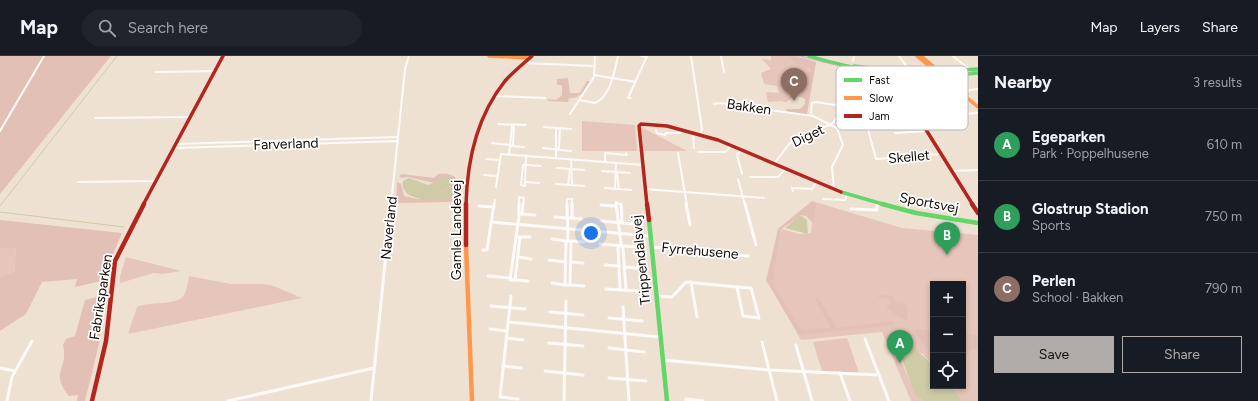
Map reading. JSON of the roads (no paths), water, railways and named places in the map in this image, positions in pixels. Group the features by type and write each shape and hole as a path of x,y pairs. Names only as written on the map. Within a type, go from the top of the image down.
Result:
{"street":[{"path":"0,131 44,56"},
{"name":"Fabriksparken","path":"92,401 106,341 115,261 223,56"},
{"name":"Naverland","path":"371,401 405,69 409,56"},
{"path":"489,56 531,57"},
{"path":"570,114 594,75 596,56"},
{"path":"579,100 598,102 613,78 618,56"},
{"path":"630,98 628,98 647,56 641,56"},
{"path":"691,56 702,130 700,135"},
{"path":"721,56 724,72"},
{"path":"808,56 840,66"},
{"path":"814,56 857,66"},
{"path":"853,61 854,56"},
{"path":"899,56 906,66"},
{"path":"919,56 931,66"},
{"path":"954,56 966,66"},
{"name":"Gamle Landevej","path":"472,401 465,195 468,167 474,139 495,96 503,85 531,57"},
{"path":"525,63 592,66"},
{"path":"969,70 978,69"},
{"path":"156,72 215,71"},
{"path":"968,73 978,73"},
{"path":"594,75 636,82"},
{"path":"968,90 978,89"},
{"path":"495,96 545,98"},
{"path":"968,96 973,100"},
{"path":"968,96 978,106"},
{"path":"968,97 978,106"},
{"name":"Diget","path":"811,113 812,103 816,102 836,105"},
{"name":"Bakken","path":"714,104 719,103 813,116 830,125"},
{"path":"968,113 978,112"},
{"path":"95,118 191,117"},
{"name":"Diget","path":"773,165 790,143 830,125 836,119"},
{"path":"498,124 526,126"},
{"name":"Trippendalsvej","path":"646,124 641,124 639,126 647,189 650,236 653,247 658,296 660,337 665,360 667,401"},
{"name":"Sportsvej","path":"646,124 682,130 700,135 834,190 877,203 927,215 978,223"},
{"path":"509,154 510,145 513,144 514,125"},
{"path":"830,125 836,128"},
{"path":"544,127 570,129"},
{"path":"556,158 557,150 560,148 560,129 558,128"},
{"path":"656,130 657,133 665,135 666,133 680,133 682,130"},
{"path":"834,190 832,167 843,143 838,130"},
{"name":"Skellet","path":"869,130 876,159 941,154"},
{"path":"895,133 927,131 978,213"},
{"path":"694,133 694,148"},
{"name":"Farverland","path":"330,141 398,137"},
{"name":"Farverland","path":"175,146 219,143 398,141"},
{"name":"Farverland","path":"175,146 218,146 262,143"},
{"path":"492,143 524,147"},
{"path":"698,152 725,152 730,147"},
{"path":"543,148 570,150"},
{"path":"740,151 737,155 742,174"},
{"path":"605,162 605,153 626,155 626,153"},
{"path":"678,153 690,226"},
{"path":"496,187 501,154 643,165"},
{"path":"526,155 526,165 526,182 525,186 521,185 523,165 526,165 541,166"},
{"path":"486,159 500,160"},
{"path":"571,159 572,186"},
{"path":"615,189 614,174 616,172 616,163"},
{"path":"557,168 584,170"},
{"path":"568,185 568,170 571,169"},
{"path":"750,177 778,177 784,170"},
{"path":"952,171 978,170"},
{"path":"602,171 630,173"},
{"path":"616,172 618,174 620,189"},
{"path":"484,175 497,176"},
{"path":"738,178 756,246"},
{"path":"78,182 156,181"},
{"path":"526,182 539,183"},
{"path":"793,191 792,188 812,190 816,183"},
{"path":"556,184 584,186"},
{"path":"605,188 631,190"},
{"path":"647,189 764,198"},
{"path":"823,199 845,200 847,194"},
{"path":"515,280 518,257 518,224 521,214 524,198 519,198 518,214 521,214 534,215"},
{"path":"569,218 572,199 568,199 571,262 570,285"},
{"path":"483,250 487,250 495,200"},
{"path":"619,222 622,221 621,203 616,202 616,220 619,222 621,246 623,248 626,290"},
{"name":"Sportsvej","path":"851,208 877,210 877,203"},
{"path":"601,205 616,206"},
{"path":"479,206 494,207"},
{"path":"555,217 581,219"},
{"path":"601,221 633,224"},
{"path":"492,222 650,236"},
{"path":"510,278 515,237 530,237"},
{"path":"552,239 584,242"},
{"path":"565,285 569,241"},
{"path":"600,244 636,247"},
{"path":"620,290 618,247 621,246"},
{"name":"Fyrrehusene","path":"653,247 748,256"},
{"path":"518,257 530,258"},
{"path":"549,260 566,262"},
{"path":"571,262 583,263"},
{"path":"604,265 619,266"},
{"path":"624,267 638,268"},
{"path":"488,276 510,278 510,280 528,281"},
{"path":"691,282 697,318"},
{"path":"658,296 673,296 684,283 691,282 737,286 751,288 759,318 743,316 737,286"},
{"path":"552,284 584,286"},
{"path":"606,289 639,292"},
{"path":"511,296 500,397 518,399"},
{"path":"564,401 566,302"},
{"path":"491,306 524,309"},
{"path":"623,307 629,401"},
{"path":"550,312 583,315"},
{"path":"609,318 642,321"},
{"path":"508,322 660,337"},
{"path":"490,330 507,331"},
{"path":"506,338 523,340"},
{"path":"865,339 889,401"},
{"path":"7,401 10,384 15,371 32,341"},
{"path":"762,342 777,401"},
{"path":"549,343 583,346"},
{"path":"796,345 812,401"},
{"path":"609,348 644,352"},
{"path":"665,360 770,370 879,375"},
{"path":"503,366 521,368"},
{"path":"0,368 15,371"},
{"path":"228,401 374,368"},
{"path":"545,371 583,375"},
{"path":"840,373 850,401"},
{"path":"610,378 646,382"},
{"path":"686,401 686,399 703,401"}],"waterway":[{"path":"0,206 117,56"},
{"path":"0,212 124,227"}],"tram line":[{"path":"801,56 841,66"},
{"path":"968,72 978,71"}],"place":[{"name":"Perlen","path":"794,101"},
{"name":"Glostrup Stadion","path":"947,255"},
{"name":"Egeparken","path":"900,363"}]}
